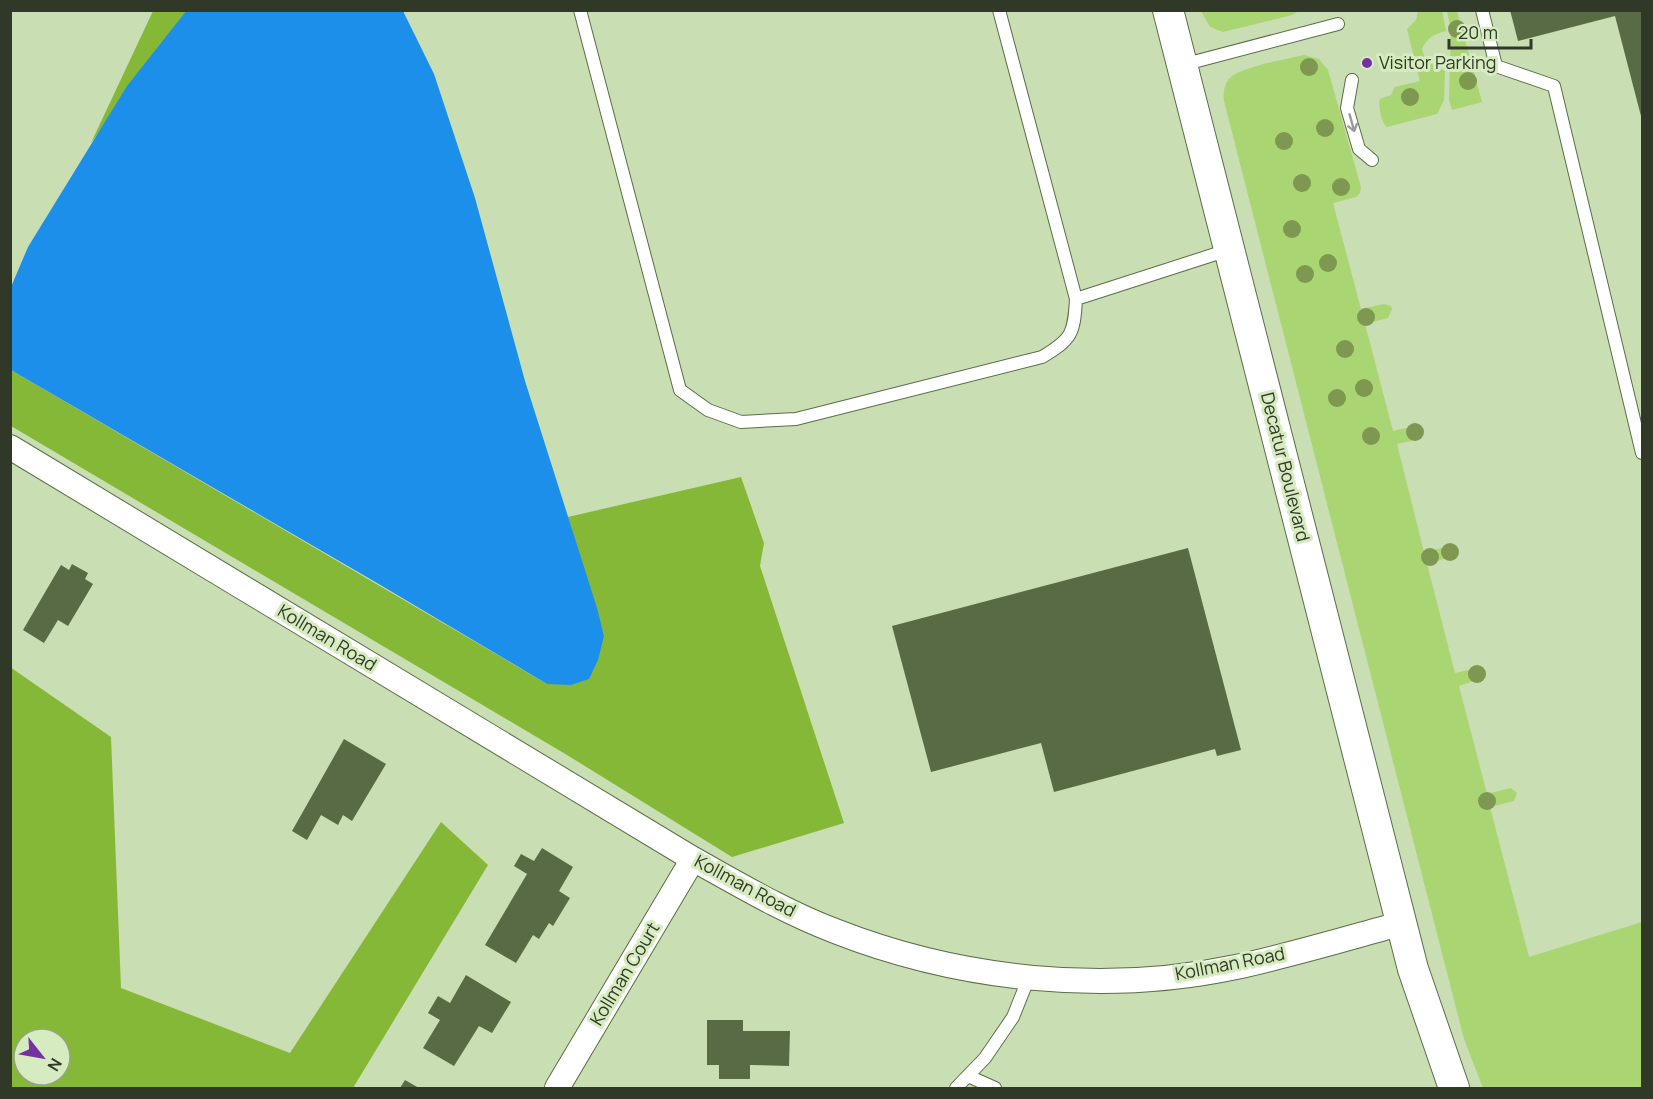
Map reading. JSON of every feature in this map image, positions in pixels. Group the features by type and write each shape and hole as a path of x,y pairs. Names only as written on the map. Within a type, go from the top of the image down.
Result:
{"street":[{"name":"Decatur Boulevard","path":"1168,10 1403,923"},
{"name":"Kollman Road","path":"10,447 693,859 798,915 878,946 962,968 1029,977 1117,980 1181,975 1234,967 1403,923"},
{"name":"Kollman Court","path":"558,1089 693,859"},
{"path":"1403,923 1413,969 1454,1089"}],"lane":[{"path":"580,10 680,390 708,410 741,422 796,419 1042,357 1064,344 1075,317 1076,299 999,10"},
{"path":"1482,10 1496,66 1554,86 1642,453"},
{"path":"1182,64 1338,24"},
{"path":"1352,80 1347,108 1359,149 1372,160"},
{"path":"1076,299 1229,249"},
{"path":"956,1089 985,1058 1013,1017 1029,977"},
{"path":"968,1076 995,1089"}],"green space":[{"path":"153,11 187,11 91,143"},
{"path":"1201,11 1299,11 1292,15 1223,32 1210,27"},
{"path":"1418,11 1442,11 1446,31 1431,37 1422,49 1426,61 1445,71 1444,100 1437,114 1387,127 1380,114 1380,99 1391,95 1395,87 1420,81 1407,29 1416,20"},
{"path":"1447,11 1457,11 1482,102 1452,110 1449,100 1451,29"},
{"path":"1304,55 1319,59 1328,70 1361,187 1356,197 1333,203 1361,309 1384,304 1391,306 1392,309 1388,318 1365,324 1393,431 1415,426 1421,428 1420,436 1417,438 1397,444 1424,552 1447,547 1456,550 1453,556 1427,564 1455,673 1477,668 1485,672 1483,678 1459,686 1487,794 1511,788 1517,793 1514,801 1490,807 1529,957 1642,922 1642,1088 1483,1088 1464,1039 1224,101 1226,83 1236,74 1265,64"},
{"path":"11,370 547,684 604,636 568,517 741,477 764,543 760,566 844,823 732,857 567,755 11,426"},
{"path":"10,667 111,737 121,988 290,1053 441,822 488,865 353,1088 11,1088"}],"water":[{"path":"187,10 403,11 434,74 475,198 525,381 597,608 604,636 598,660 589,679 571,685 547,684 11,370 11,287 28,247 127,86"}],"building":[{"path":"1510,10 1642,10 1642,120 1615,16 1518,41"},
{"path":"1188,548 1241,750 1217,756 1215,749 1054,792 1041,743 931,772 892,626"},
{"path":"72,564 88,573 85,579 93,584 68,626 58,620 44,643 23,630 61,565 69,570"},
{"path":"344,739 386,764 352,821 343,815 338,825 321,815 307,840 292,831"},
{"path":"542,848 573,867 559,891 570,898 553,926 549,923 539,939 533,935 516,963 485,945 527,874 514,866 521,854 534,861"},
{"path":"466,975 511,1002 492,1033 479,1026 454,1066 423,1048 440,1020 428,1013 438,996 450,1003"},
{"path":"707,1020 743,1020 743,1031 790,1031 789,1066 750,1065 750,1079 719,1079 719,1065 707,1065"},
{"path":"405,1080 419,1088 400,1088"}],"place":[{"name":"Visitor Parking","path":"1367,63"}]}
